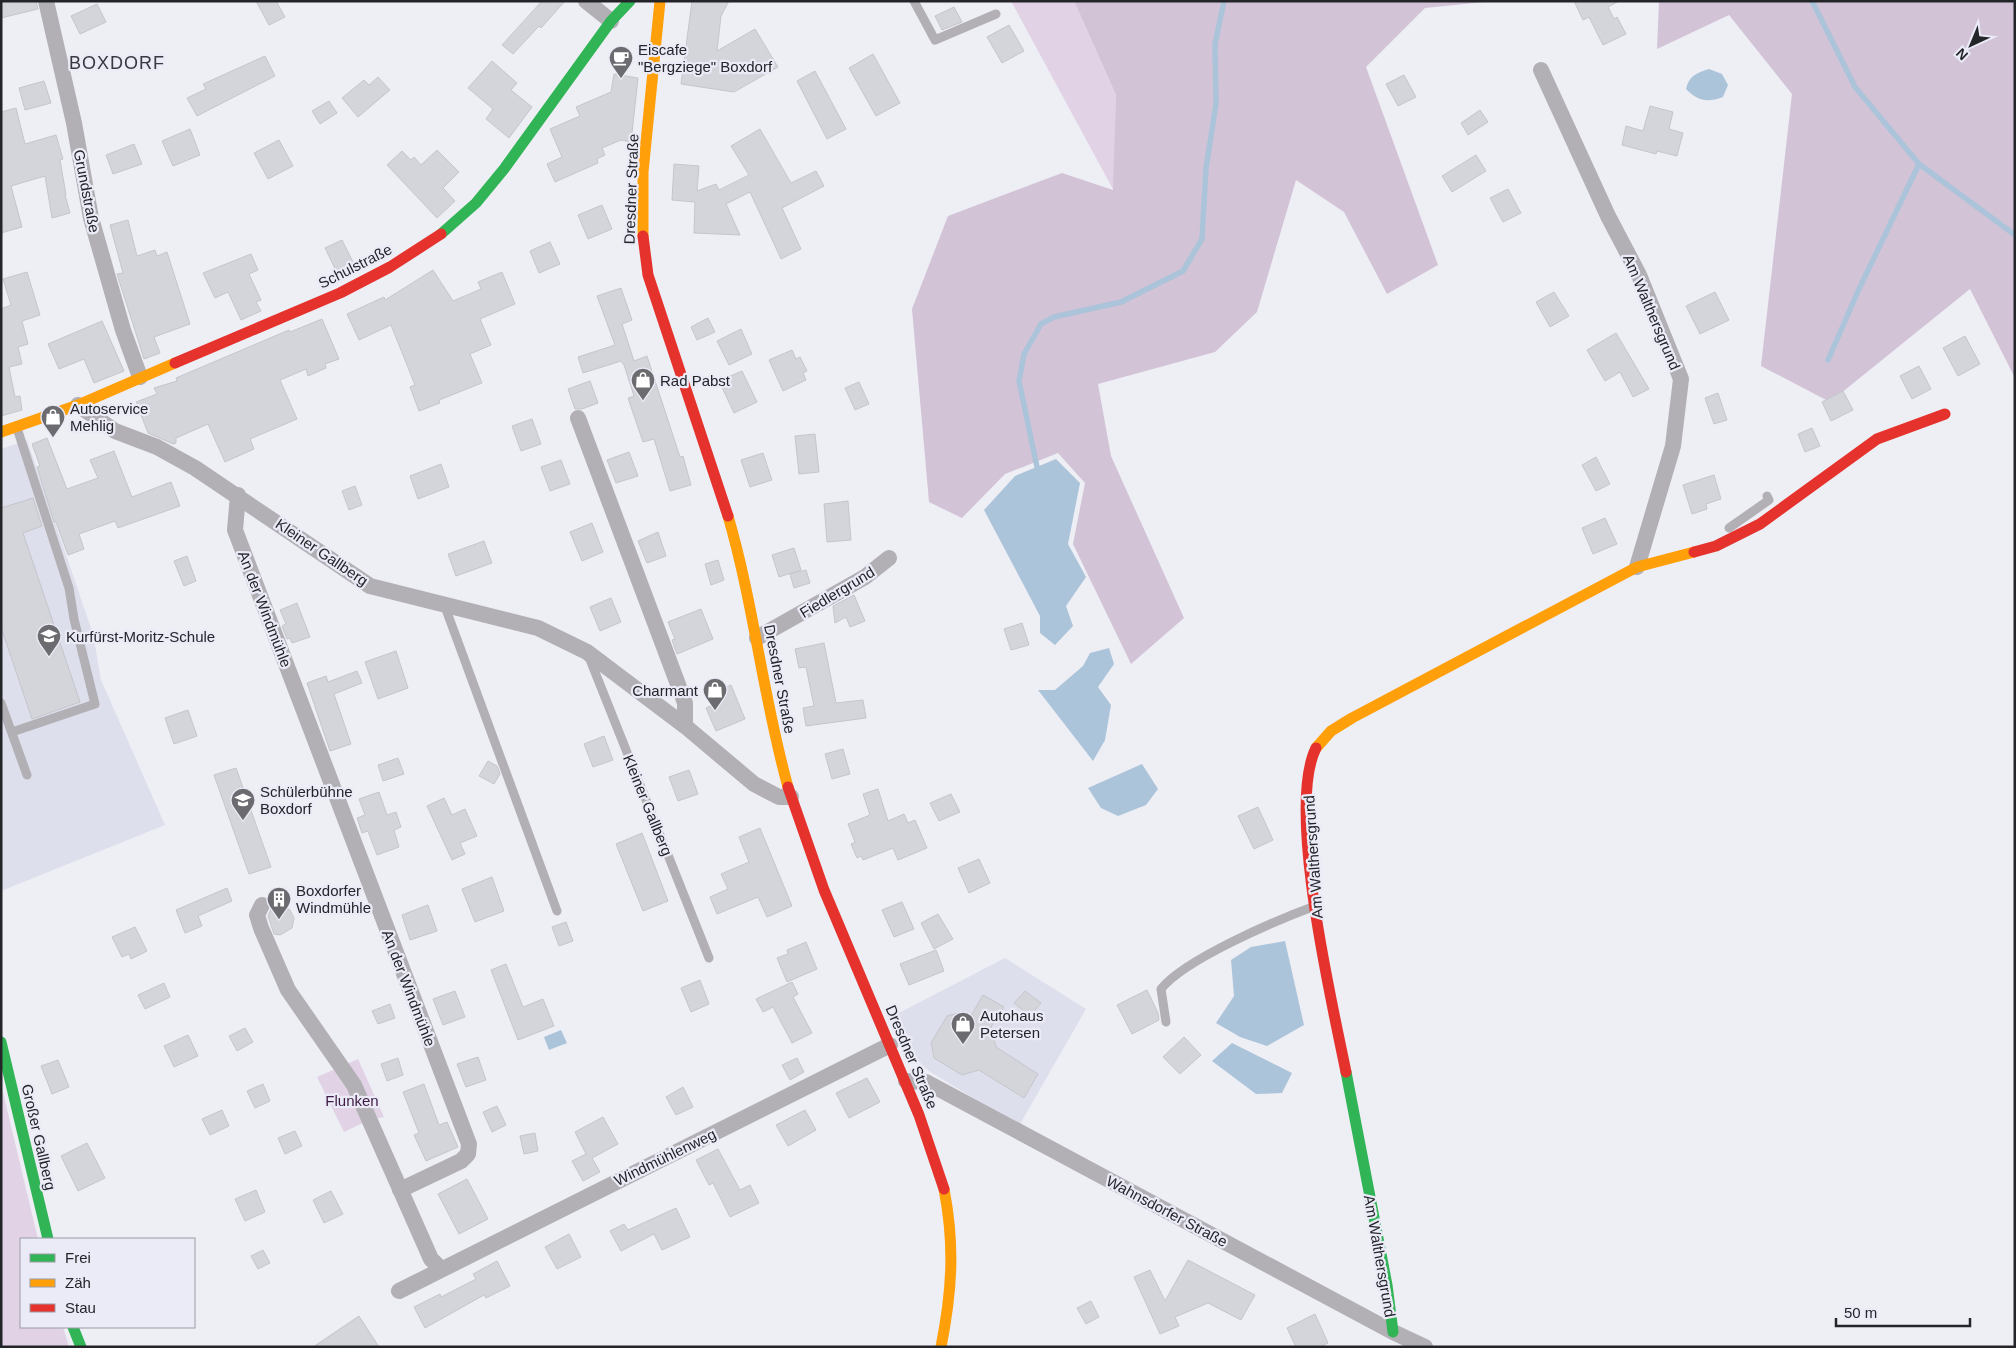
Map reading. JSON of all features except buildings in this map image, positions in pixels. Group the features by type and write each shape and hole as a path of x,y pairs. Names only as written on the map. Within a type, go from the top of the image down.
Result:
{"street":[{"name":"Grundstraße","path":"46,1 73,118 91,218 123,330 140,377"},
{"path":"586,1 611,21"},
{"name":"Schulstraße","path":"1,432 17,428 78,405 340,293 390,267 434,240 476,203 504,169 611,21 630,1"},
{"name":"Dresdner Straße","path":"660,1 644,163 643,248 656,303 710,457 731,528 791,797 811,855 935,1155 942,1181 952,1242 948,1312 941,1347"},
{"name":"Am Walthersgrund","path":"1541,70 1608,216 1639,275 1681,379 1673,446 1637,567"},
{"name":"Kleiner Gallberg","path":"78,405 115,431 157,447 238,495 370,586 538,628 588,652 685,726 754,784 779,797 791,797"},
{"name":"Am Walthersgrund","path":"1393,1332 1387,1285 1315,906 1308,819 1308,771 1315,749 1330,731 1637,567 1716,546 1760,524 1877,439 1945,414"},
{"path":"578,418 685,703 685,726"},
{"name":"An der Windmühle","path":"238,495 235,530 469,1144 468,1154 461,1161 400,1190"},
{"name":"Fiedlergrund","path":"757,638 865,577 890,558"},
{"path":"262,905 258,915 261,928 288,990 354,1085 431,1259 440,1269"},
{"name":"Großer Gallberg","path":"1,1042 48,1238"},
{"name":"Windmühlenweg","path":"399,1291 890,1045"},
{"name":"Wahnsdorfer Straße","path":"906,1081 926,1082 1393,1332 1426,1347"},
{"path":"73,1328 81,1347"}],"lane":[{"path":"914,1 935,40 996,14"},
{"path":"12,732 95,704 74,619 69,588 17,428"},
{"path":"1659,561 1680,550 1702,544 1724,532 1769,500 1767,496"},
{"path":"444,604 557,911"},
{"name":"Kleiner Gallberg","path":"588,652 709,958"},
{"path":"1,703 27,775"},
{"path":"1166,1022 1161,989 1167,981 1220,950 1285,917 1315,906"}],"shaded area":[{"path":"1074,1 1494,1 1425,8 1366,67 1438,265 1387,294 1344,212 1296,180 1257,312 1215,352 1098,384 1111,456 1184,618 1131,664 1073,544 1085,483 1058,453 1005,474 962,518 929,502 912,309 948,216 1062,173 1113,190 1116,95"},
{"path":"1659,1 2015,1 2015,378 1970,289 1830,402 1761,366 1792,94 1729,15 1657,49"},
{"name":"Kurfürst-Moritz-Schule","path":"27,440 93,634 101,680 165,825 1,891 1,449"},
{"name":"Autohaus Petersen","path":"1005,958 1086,1009 1019,1126 929,1071 910,1053 889,1018"}],"green space":[{"path":"1011,1 1074,1 1116,95 1114,191"},
{"name":"Flunken","path":"358,1059 384,1117 369,1120 344,1132 317,1077"},
{"path":"1,1084 38,1238 20,1238 20,1328 63,1328 69,1347 1,1347"}],"water":[{"path":"1709,69 1722,74 1728,85 1723,97 1703,100 1686,89 1689,81 1694,76"},
{"path":"1056,459 1080,483 1068,544 1086,577 1066,606 1073,626 1055,645 1040,633 1040,616 984,510 1015,476"},
{"path":"1109,648 1114,664 1098,687 1111,705 1105,740 1093,761 1038,690 1055,690 1083,666 1090,653"},
{"path":"1142,764 1158,789 1146,805 1118,816 1101,808 1088,788"},
{"path":"1285,941 1304,1025 1267,1046 1240,1037 1216,1023 1234,996 1231,960 1251,947"},
{"path":"561,1030 567,1043 549,1050 544,1037"},
{"path":"1232,1043 1292,1073 1282,1093 1256,1094 1212,1061"}],"waterway":[{"path":"1037,467 1019,381 1024,354 1041,324 1054,317 1121,302 1183,271 1202,239 1206,168 1216,104 1215,44 1224,1"},
{"path":"1812,1 1855,87 1919,164 1859,289 1828,360"},
{"path":"1919,164 2015,235"}],"traffic: fast":[{"path":"441,234 476,203 504,169 611,21 630,1"},
{"path":"1,1042 48,1238"},
{"path":"1346,1072 1387,1285 1393,1332"},
{"path":"73,1328 81,1347"}],"traffic: slow":[{"path":"643,236 643,172 660,1"},
{"path":"1,432 78,405 175,363"},
{"path":"728,516 745,583 772,720 788,787"},
{"path":"1316,748 1331,731 1352,718 1637,567 1694,552"},
{"path":"941,1347 948,1307 951,1268 950,1230 944,1189"}],"traffic: jam":[{"path":"175,363 340,293 390,267 441,234"},
{"path":"643,236 648,275 728,516"},
{"path":"1694,552 1716,546 1760,524 1877,439 1945,414"},
{"path":"1316,748 1308,776 1306,814 1309,858 1322,955 1346,1072"},
{"path":"788,787 824,890 919,1115 944,1189"}],"place":[{"name":"Eiscafe \"Bergziege\" Boxdorf","path":"621,79"},
{"name":"Rad Pabst","path":"643,401"},
{"name":"Autoservice Mehlig","path":"53,438"},
{"name":"Kurfürst-Moritz-Schule","path":"49,657"},
{"name":"Charmant","path":"715,711"},
{"name":"Schülerbühne Boxdorf","path":"243,821"},
{"name":"Boxdorfer Windmühle","path":"279,920"},
{"name":"Autohaus Petersen","path":"963,1045"}],"district":[{"name":"BOXDORF","path":"117,63"}]}
